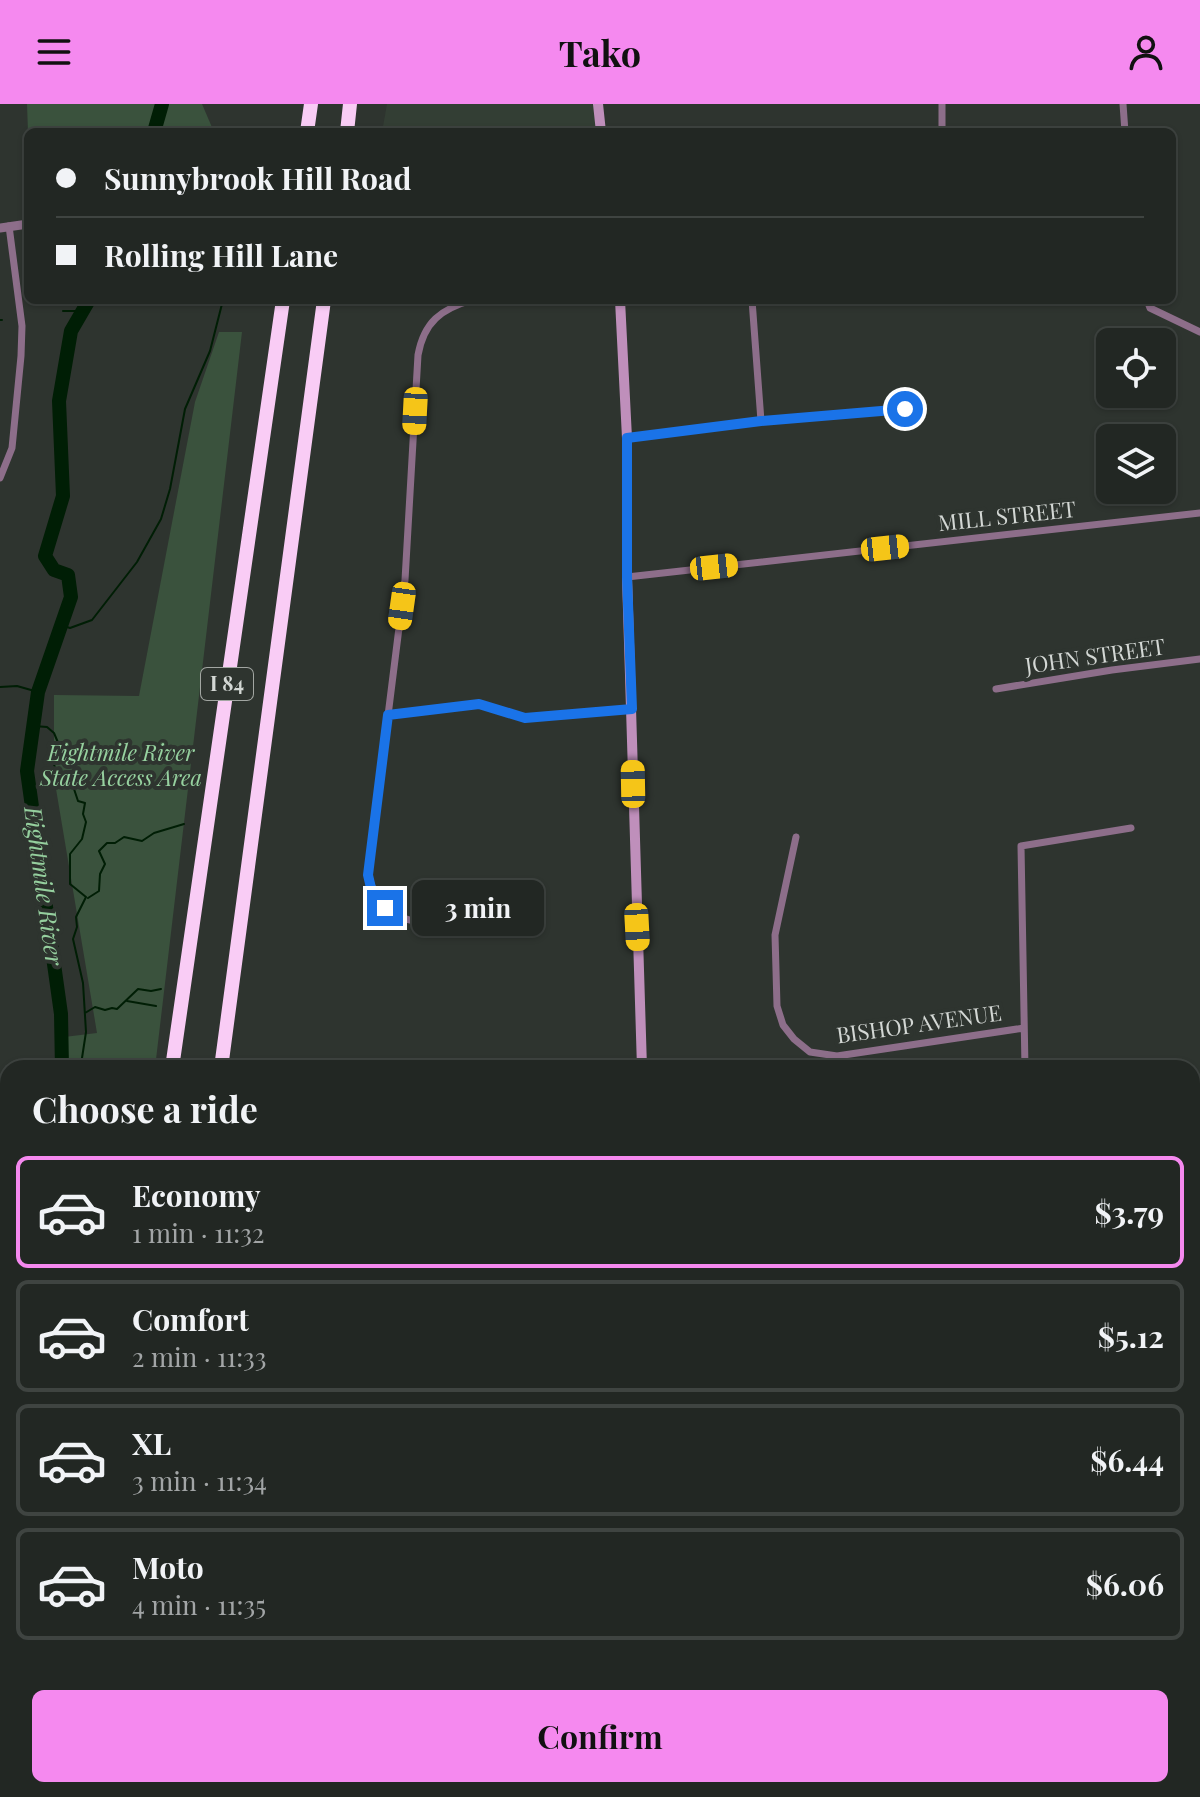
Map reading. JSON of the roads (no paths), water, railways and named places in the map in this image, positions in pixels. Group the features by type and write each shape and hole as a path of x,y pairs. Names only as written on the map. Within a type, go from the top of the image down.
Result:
{"highway":[{"path":"308,128 311,104"},
{"path":"347,128 350,104"},
{"name":"I 84","path":"173,1060 282,304"},
{"name":"I 84","path":"222,1060 323,304"}],"main road":[{"path":"598,104 601,128"},
{"path":"620,304 627,438 627,577 642,1060"}],"street":[{"path":"942,104 942,128"},
{"path":"1123,104 1125,128"},
{"path":"0,478 12,448 22,326 5,227"},
{"path":"458,304 434,318 420,341 405,580 368,863 371,888 385,908 411,922 486,917"},
{"path":"752,304 761,421"},
{"path":"1148,304 1150,308 1200,332"},
{"path":"627,438 761,421 905,409"},
{"name":"MILL STREET","path":"627,577 1200,513"},
{"name":"JOHN STREET","path":"996,689 1200,659"},
{"path":"388,715 479,704 525,718 632,709"},
{"path":"1025,1060 1021,846 1131,828"},
{"name":"BISHOP AVENUE","path":"796,837 775,935 777,1006 783,1025 794,1039 810,1052 837,1056 1024,1028"}],"waterway":[{"name":"Eightmile River","path":"155,128 162,104"},
{"name":"Eightmile River","path":"62,1060 61,1014 27,771 38,692 71,597 68,575 54,570 45,556 63,496 59,401 71,331 87,304"},
{"path":"61,625 70,628 92,620 137,562 161,519 185,409 210,351 222,304"},
{"path":"63,311 84,311"},
{"path":"0,687 17,686 38,692"},
{"path":"34,726 47,727 54,733 59,745 53,756 57,784 61,787 73,786 78,801 85,803 83,814 86,822 82,839 70,854 70,884 86,897 76,917 73,939 83,983 86,1032 83,1060"},
{"path":"88,898 99,891 100,874 105,864 99,851 107,843 115,843 124,837 142,841 154,833 184,824"},
{"path":"85,1013 95,1007 117,1009 138,989 161,989"},
{"path":"127,1001 156,1006"}],"park label":[{"name":"Eightmile River State Access Area","path":"121,766"}]}
